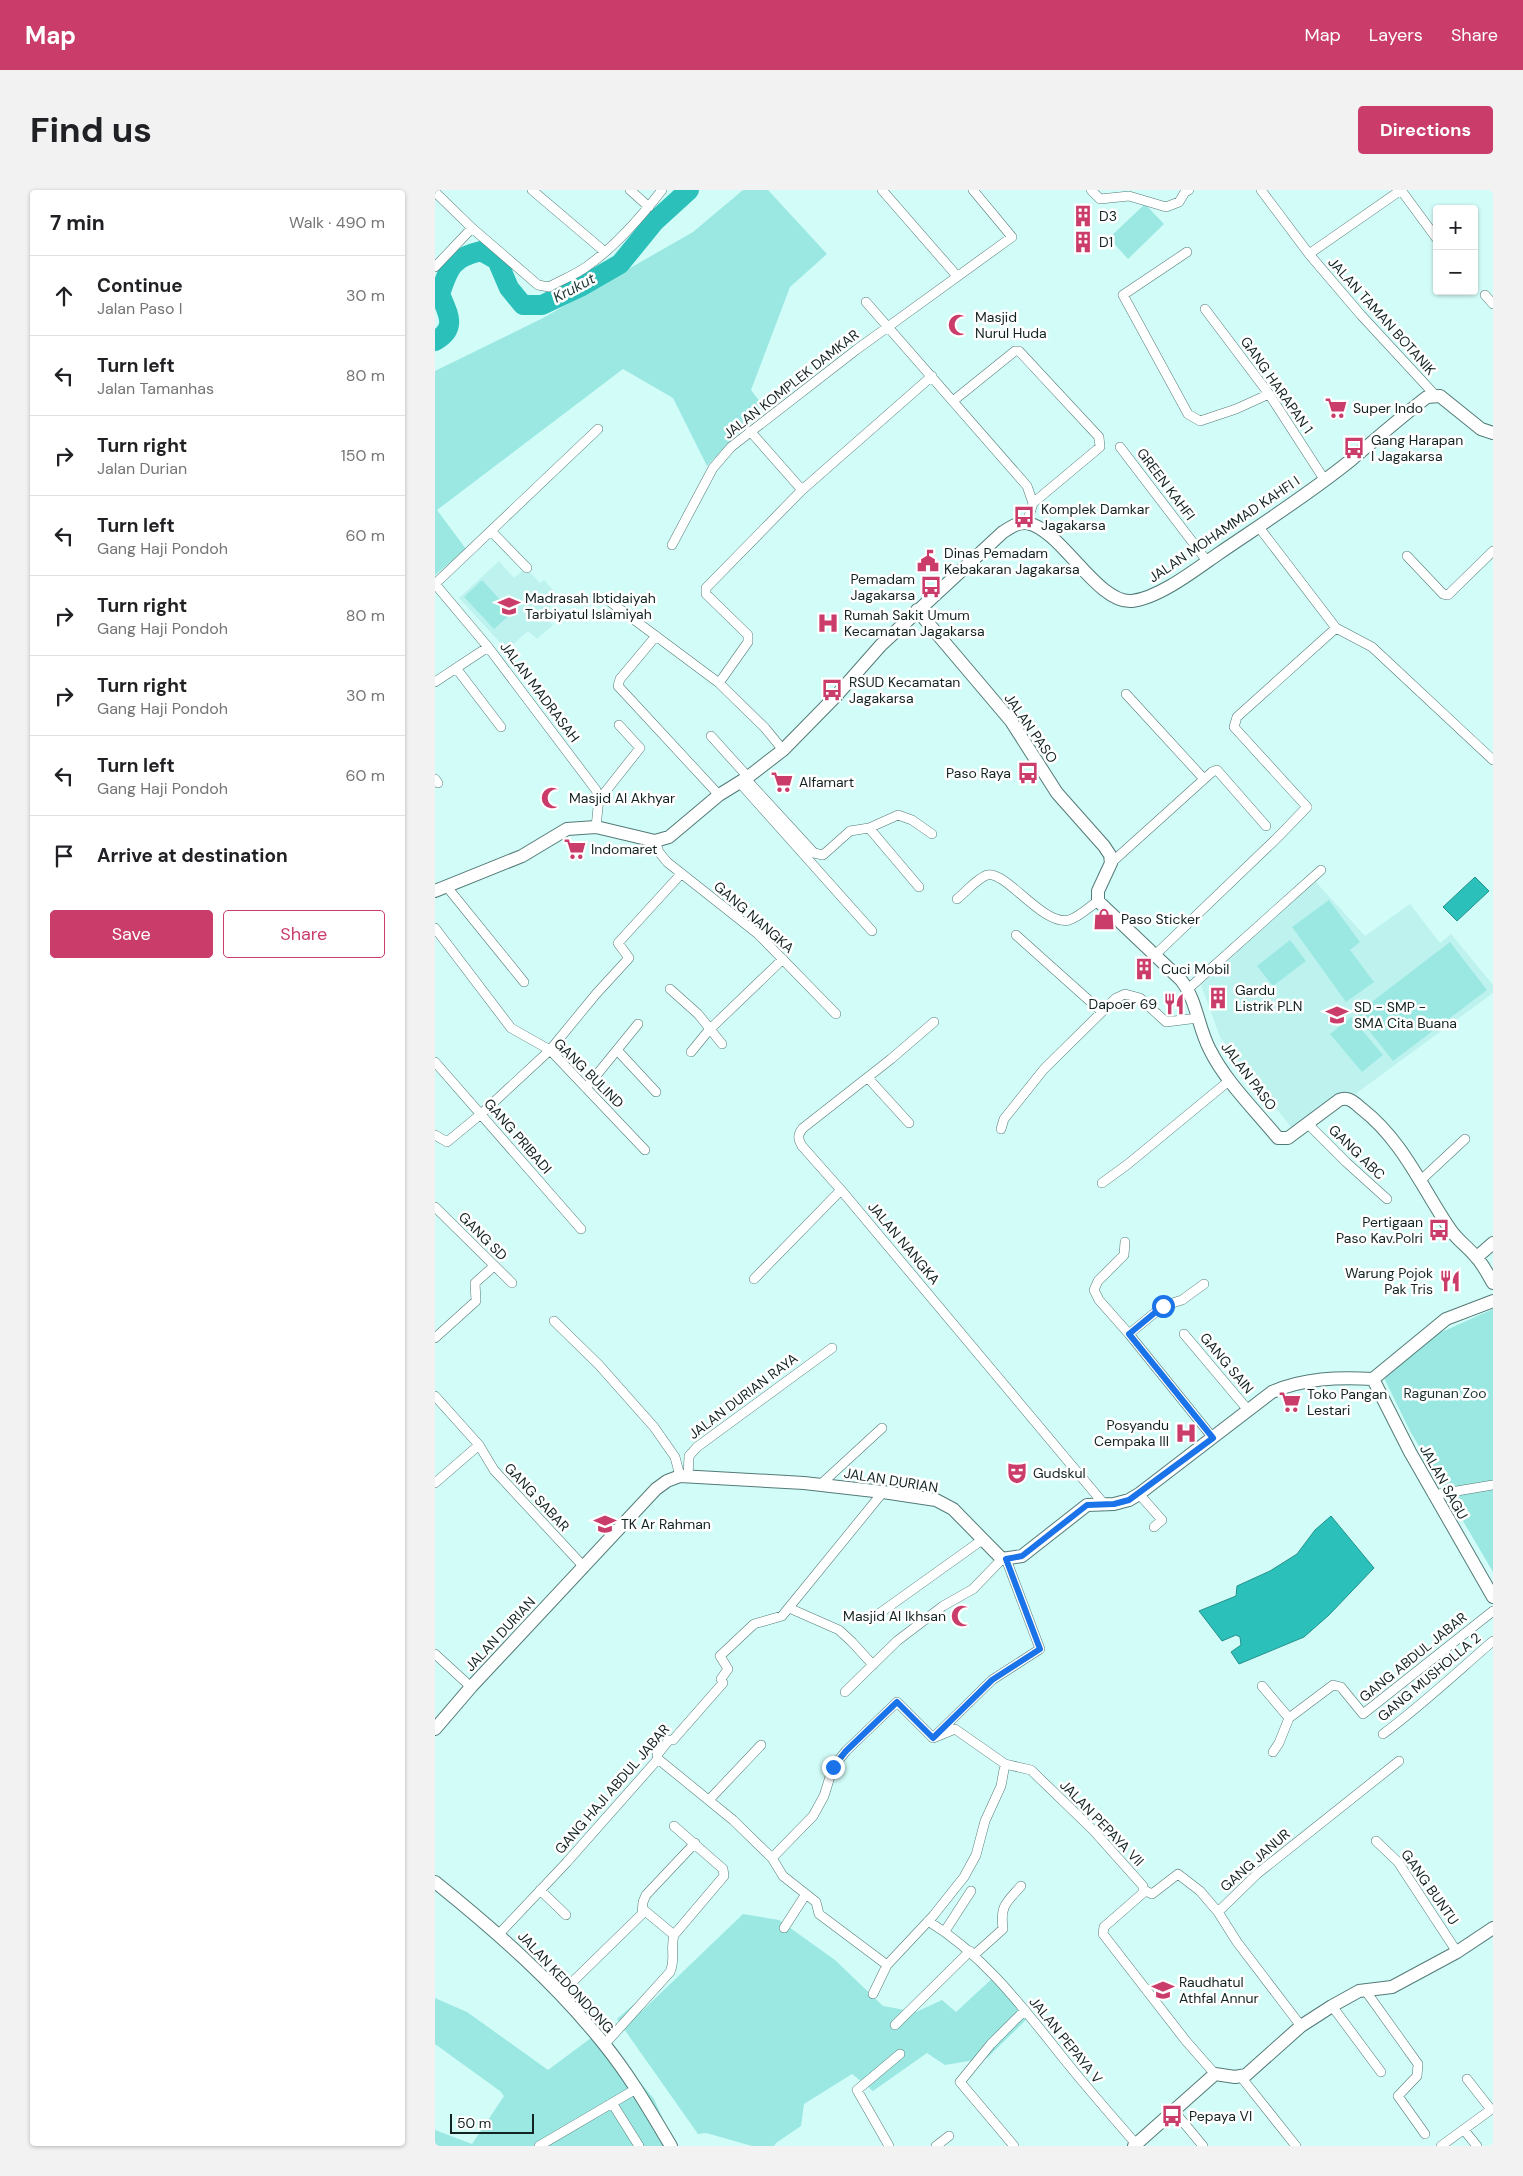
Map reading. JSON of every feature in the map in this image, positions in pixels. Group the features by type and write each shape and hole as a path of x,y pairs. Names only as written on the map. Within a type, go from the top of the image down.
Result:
{"main road":[{"path":"1435,395 1445,399 1481,429 1493,433"},
{"name":"JALAN MOHAMMAD KAHFI I","path":"1027,523 1037,527 1059,545 1099,586 1119,599 1131,601 1154,595 1259,526 1351,459 1427,397 1435,395"},
{"path":"441,889 522,856 567,829 596,827 655,841 669,836 719,794 744,779 783,750 823,710 881,645 917,610 1003,532 1016,524 1027,523"},
{"name":"JALAN PASO","path":"917,610 1011,721 1057,794 1104,846 1111,863"},
{"path":"1097,901 1098,891 1111,863"},
{"name":"JALAN PASO","path":"1097,901 1155,955 1188,989 1209,1050 1230,1080 1278,1138 1288,1138 1339,1100 1347,1098 1352,1100 1374,1118 1391,1136 1421,1180 1450,1230 1477,1257 1493,1283"},
{"path":"1477,1257 1493,1243"},
{"path":"1004,1559 1022,1556 1087,1505 1129,1500 1139,1494 1272,1392 1287,1385 1340,1377 1373,1379 1446,1319 1493,1301"},
{"name":"JALAN SAGU","path":"1373,1379 1433,1495 1493,1597"},
{"name":"JALAN DURIAN","path":"435,1729 471,1687 656,1489 667,1481 684,1476 820,1485 936,1500 946,1504 1004,1559"},
{"name":"JALAN KEDONDONG","path":"435,1882 499,1934 560,1994 605,2044 636,2089 671,2146"},
{"path":"1135,2145 1215,2074 1241,2077 1301,2026 1332,2006 1353,1994 1365,1990 1383,1990 1391,1987 1457,1952 1493,1928"}],"street":[{"path":"532,190 605,252"},
{"path":"630,190 649,207"},
{"path":"435,192 472,228 539,284 549,287 585,267 605,252 649,207 662,190"},
{"path":"882,190 957,276"},
{"name":"JALAN KOMPLEK DAMKAR","path":"672,545 713,468 731,447 957,276 1012,237 973,190"},
{"path":"1091,190 1101,199 1129,196 1166,207 1179,202 1187,191"},
{"path":"1175,190 1187,191"},
{"name":"JALAN TAMAN BOTANIK","path":"1261,190 1309,254 1361,315 1435,395"},
{"name":"JALAN TAMAN BOTANIK","path":"1309,254 1401,190 1433,234"},
{"path":"435,267 472,228"},
{"path":"1187,252 1123,295 1188,414 1200,420 1236,409 1269,394"},
{"path":"1485,295 1493,304"},
{"path":"866,302 1027,486 1033,503"},
{"name":"GANG HARAPAN 1","path":"1205,309 1269,394 1324,479"},
{"path":"953,401 1015,351 1019,351 1099,438 1100,446 1033,503 1027,523"},
{"path":"719,682 748,642 748,635 706,594 706,588 802,490 932,376"},
{"name":"JALAN MADRASAH","path":"596,827 598,802 596,790 488,647 435,584 598,429"},
{"path":"750,431 802,490"},
{"name":"GREEN KAHFI","path":"1120,447 1207,561"},
{"path":"1259,526 1336,628 1372,647 1493,760"},
{"path":"491,531 527,568"},
{"path":"1407,556 1443,594 1448,595 1493,551"},
{"path":"609,600 719,682 765,728 783,750"},
{"path":"1155,955 1307,807 1234,728 1237,717 1336,628"},
{"path":"656,636 620,679 618,686 719,794"},
{"path":"435,682 488,647"},
{"path":"456,668 501,727"},
{"path":"1126,694 1203,779"},
{"path":"598,802 640,748 619,725"},
{"path":"711,736 744,779 872,931"},
{"path":"1111,863 1203,779 1217,770 1266,826"},
{"path":"744,779 814,853 823,855 851,831 869,828 898,815 912,820 932,834"},
{"path":"869,828 919,887"},
{"name":"GANG NANGKA","path":"655,841 659,852 667,862 758,934 836,1014"},
{"path":"1188,989 1321,870"},
{"path":"435,1135 444,1143 447,1142 481,1114 550,1050 596,994 629,958 618,943 681,874"},
{"path":"957,899 982,878 989,875 997,876 1036,908 1056,919 1067,920 1077,916 1097,901"},
{"path":"441,889 524,982"},
{"name":"GANG BULIND","path":"435,928 511,1028 550,1050 645,1150"},
{"path":"1016,935 1102,1012"},
{"path":"691,1052 709,1030 783,959"},
{"path":"671,990 698,1014 722,1044"},
{"path":"1001,1129 1004,1119 1044,1069 1116,998 1125,994 1139,998 1166,1022 1179,1022 1198,1018"},
{"name":"JALAN NANGKA","path":"934,1022 868,1078 799,1132 798,1139 801,1146 841,1190 1104,1504"},
{"path":"586,1088 638,1024"},
{"path":"617,1050 656,1092"},
{"name":"GANG PRIBADI","path":"435,1062 581,1229"},
{"path":"868,1078 909,1123"},
{"path":"1102,1182 1128,1164 1230,1080"},
{"name":"GANG ABC","path":"1308,1124 1387,1199"},
{"path":"1421,1180 1465,1139"},
{"path":"754,1279 841,1190"},
{"name":"GANG SD","path":"435,1207 512,1283"},
{"path":"1125,1242 1124,1255 1098,1281 1095,1290 1099,1300 1213,1438"},
{"path":"435,1338 476,1301 475,1283 494,1266"},
{"path":"1129,1334 1163,1306 1182,1300 1204,1284"},
{"path":"553,1321 599,1365 653,1427 675,1457 684,1476"},
{"name":"GANG SAIN","path":"1184,1334 1248,1410"},
{"name":"JALAN DURIAN RAYA","path":"684,1476 689,1456 697,1447 832,1348"},
{"name":"GANG SABAR","path":"435,1396 479,1445 494,1470 584,1567"},
{"path":"820,1485 882,1428"},
{"path":"435,1483 479,1445"},
{"path":"1433,1495 1493,1485"},
{"name":"GANG HAJI ABDUL JABAR","path":"499,1934 633,1789 658,1759 657,1755 669,1740 673,1740 723,1683 721,1679 728,1669 720,1656 754,1624 782,1616 883,1492"},
{"path":"1139,1494 1162,1520 1154,1527"},
{"path":"873,1618 982,1540"},
{"path":"772,1858 813,1816 824,1796 833,1767 841,1756 897,1702 933,1738 992,1680 1040,1649 1004,1559 973,1589 927,1617 845,1692"},
{"path":"1020,1595 1031,1610"},
{"path":"789,1608 839,1630 873,1665"},
{"name":"GANG ABDUL JABAR","path":"1289,1718 1333,1685 1341,1687 1363,1714 1493,1611"},
{"name":"GANG MUSHOLLA 2","path":"1383,1734 1411,1714 1493,1640"},
{"path":"435,1654 471,1687"},
{"path":"1262,1686 1289,1718 1279,1743 1273,1752"},
{"name":"JALAN PEPAYA VII","path":"933,1738 955,1729 1005,1764 1031,1770 1093,1830 1143,1886 1144,1890"},
{"path":"709,1800 761,1745"},
{"path":"658,1759 733,1820 772,1858 783,1876 816,1902 819,1914 887,1965"},
{"name":"GANG JANUR","path":"1301,2026 1237,1942 1218,1912 1257,1874 1399,1761"},
{"path":"873,1994 887,1965 928,1921 964,1877 976,1855 985,1821 1001,1786 1005,1764"},
{"path":"605,2044 670,1972 674,1964 671,1946 674,1935 724,1876 723,1869 674,1826"},
{"name":"GANG BUNTU","path":"1376,1841 1399,1862 1457,1952"},
{"path":"560,1994 642,1914 646,1895 695,1843"},
{"path":"1215,2074 1180,2034 1103,1934 1104,1926 1143,1893 1144,1890 1152,1894 1178,1874 1200,1891 1218,1912"},
{"path":"895,2025 972,1953 1003,1929 1001,1914 1005,1904 1021,1886"},
{"path":"540,1890 566,1915"},
{"path":"945,1931 971,1891"},
{"path":"785,1928 806,1894"},
{"path":"644,1910 674,1935"},
{"name":"JALAN PEPAYA V","path":"928,1921 945,1931 972,1953 1025,2010 1135,2145"},
{"path":"1365,1990 1418,2064 1417,2076 1398,2096 1425,2134"},
{"path":"1332,2006 1381,2072"},
{"path":"1014,2146 960,2082 991,2044 1025,2010"},
{"path":"889,2146 857,2090 900,2054"},
{"path":"1241,2077 1296,2146"},
{"path":"1441,2146 1485,2115 1489,2110 1467,2079"},
{"path":"539,2146 636,2089"},
{"path":"613,2104 639,2146"},
{"path":"1174,2111 1203,2146"},
{"path":"1464,2130 1477,2146"},
{"path":"935,2146 949,2136"}],"shaded area":[{"name":"Madrasah Ibtidaiyah Tarbiyatul Islamiyah","path":"499,561 514,578 526,568 540,583 544,580 560,598 543,614 553,625 537,639 528,631 507,650 459,598"},
{"path":"1475,877 1489,891 1457,921 1443,907"},
{"name":"SD - SMP - SMA Cita Buana","path":"1315,881 1365,936 1410,904 1440,943 1451,934 1493,985 1493,993 1298,1136 1220,1037 1201,985"},
{"path":"1331,1516 1374,1568 1329,1615 1304,1637 1239,1664 1231,1652 1241,1645 1240,1637 1236,1635 1222,1641 1199,1611 1236,1596 1237,1586 1270,1571 1297,1554 1315,1530"}],"green space":[{"path":"743,190 768,190 827,254 790,287 751,390 763,406 707,466 673,398 623,369 437,510 466,549 435,575 435,371 543,318 693,232"},
{"path":"1145,204 1164,224 1128,259 1109,238"},
{"path":"482,580 512,613 494,629 464,597"},
{"path":"1329,900 1360,942 1350,950 1374,982 1346,1002 1292,927"},
{"path":"1290,940 1306,961 1273,986 1257,966"},
{"path":"1450,942 1487,990 1393,1061 1356,1014"},
{"path":"1351,1017 1383,1055 1362,1072 1330,1034"},
{"name":"Ragunan Zoo","path":"1493,1309 1493,1572 1410,1431 1384,1378 1437,1334"},
{"path":"743,1914 779,1920 835,1960 883,2006 916,2012 942,2000 956,2012 996,1975 1033,2013 987,2058 945,2065 927,2053 873,2091 852,2074 804,2104 801,2126 774,2146 752,2146 706,2133 698,2134 617,2019 633,2005 642,2011"},
{"path":"435,1998 467,2012 548,2070 599,2032 654,2099 675,2146 435,2146 435,2130 472,2144 504,2096 500,2091 435,2044"}],"waterway":[{"name":"Krukut","path":"435,341 447,331 449,326 448,314 440,294 443,285 449,270 464,257 481,251 497,260 509,288 523,305 542,305 580,287 620,264 655,221 689,190"}],"place":[{"name":"D3","path":"1083,216"},
{"name":"D1","path":"1083,242"},
{"name":"Masjid Nurul Huda","path":"959,325"},
{"name":"Super Indo","path":"1336,408"},
{"name":"Gang Harapan I Jagakarsa","path":"1354,448"},
{"name":"Komplek Damkar Jagakarsa","path":"1024,517"},
{"name":"Dinas Pemadam Kebakaran Jagakarsa","path":"928,561"},
{"name":"Pemadam Jagakarsa","path":"931,587"},
{"name":"Madrasah Ibtidaiyah Tarbiyatul Islamiyah","path":"509,606"},
{"name":"Rumah Sakit Umum Kecamatan Jagakarsa","path":"828,623"},
{"name":"RSUD Kecamatan Jagakarsa","path":"832,690"},
{"name":"Paso Raya","path":"1028,773"},
{"name":"Alfamart","path":"782,782"},
{"name":"Masjid Al Akhyar","path":"552,798"},
{"name":"Indomaret","path":"575,849"},
{"name":"Paso Sticker","path":"1104,919"},
{"name":"Cuci Mobil","path":"1144,969"},
{"name":"Gardu Listrik PLN","path":"1218,998"},
{"name":"Dapoer 69","path":"1174,1004"},
{"name":"SD - SMP - SMA Cita Buana","path":"1337,1015"},
{"name":"Pertigaan Paso Kav.Polri","path":"1439,1230"},
{"name":"Warung Pojok Pak Tris","path":"1450,1281"},
{"name":"Toko Pangan Lestari","path":"1290,1402"},
{"name":"Posyandu Cempaka III","path":"1186,1433"},
{"name":"Gudskul","path":"1017,1473"},
{"name":"TK Ar Rahman","path":"605,1524"},
{"name":"Masjid Al Ikhsan","path":"962,1616"},
{"name":"Raudhatul Athfal Annur","path":"1163,1990"},
{"name":"Pepaya VI","path":"1172,2116"}],"route":[{"path":"833,1767 846,1751 897,1702 933,1738 945,1724 992,1680 1040,1649 1006,1559 1022,1556 1078,1510 1087,1505 1114,1504 1129,1500 1213,1438 1129,1334 1163,1306"}]}
